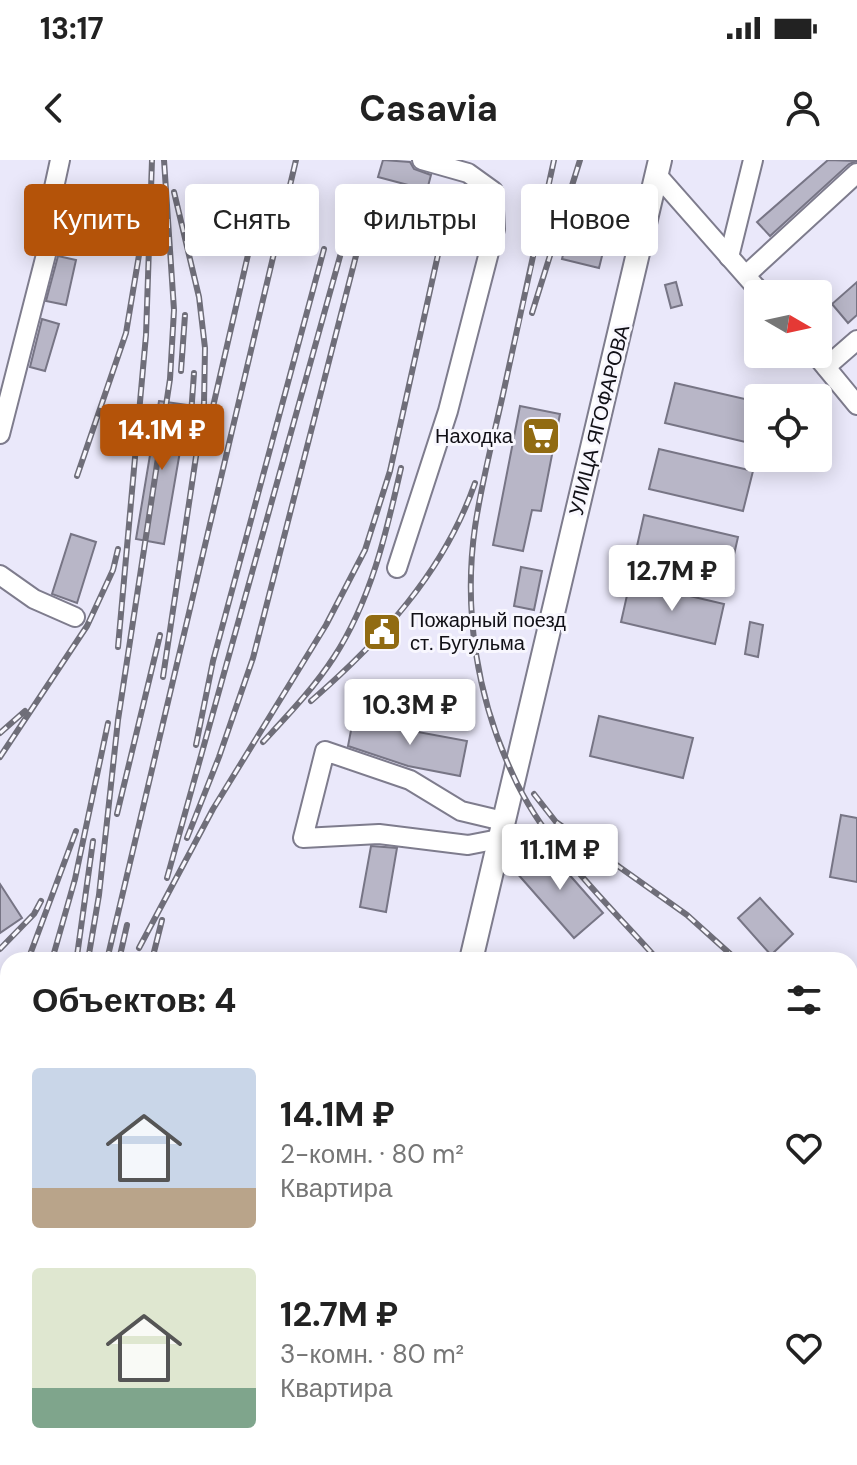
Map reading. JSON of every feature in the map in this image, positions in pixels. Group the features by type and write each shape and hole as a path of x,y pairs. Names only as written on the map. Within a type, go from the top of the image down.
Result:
{"main road":[{"name":"УЛИЦА ЯГОФАРОВА","path":"473,952 659,168"}],"street":[{"path":"0,434 51,235 50,206 60,160"},
{"path":"397,568 448,411 495,229 493,191 468,173 422,160"},
{"path":"729,257 753,160"},
{"path":"659,168 750,280"},
{"path":"746,275 857,173"},
{"path":"832,354 857,340"},
{"path":"827,368 857,405"},
{"path":"0,575 34,599 75,617"},
{"path":"325,751 410,780 461,811 501,830 468,845 379,834 303,838 325,751"}],"building":[{"path":"383,160 410,162 414,169 431,175 429,184 404,184 378,177"},
{"path":"828,160 857,161 849,164 770,236 757,222"},
{"path":"58,256 76,260 66,305 46,301"},
{"path":"563,256 602,256 599,268 562,259"},
{"path":"676,282 682,305 671,308 665,285"},
{"path":"857,282 857,315 848,323 832,304"},
{"path":"42,319 59,324 45,371 30,367"},
{"path":"675,383 744,399 744,442 665,423"},
{"path":"159,401 188,405 164,544 136,539"},
{"path":"520,406 560,414 541,511 532,510 523,551 493,545"},
{"path":"659,449 753,472 743,511 649,489"},
{"path":"644,515 738,537 729,577 635,555"},
{"path":"71,534 96,542 77,603 52,594"},
{"path":"521,567 542,571 534,610 514,606"},
{"path":"630,582 724,604 715,644 621,622"},
{"path":"750,622 763,625 758,657 745,654"},
{"path":"599,716 693,738 683,778 590,756"},
{"path":"353,720 467,741 460,776 408,766 348,746"},
{"path":"841,815 857,818 857,882 830,877"},
{"path":"371,846 397,848 386,912 360,907"},
{"path":"545,847 603,913 574,938 516,872"},
{"path":"0,884 22,918 0,933"},
{"path":"760,898 793,934 774,952 768,952 738,918"}],"railway":[{"path":"118,647 146,335 152,160"},
{"path":"89,952 99,895 118,720 170,379 174,310 164,160"},
{"path":"109,952 296,160"},
{"path":"554,160 475,527 472,622 490,716 526,800 559,849 651,952"},
{"path":"532,313 580,160"},
{"path":"163,677 204,403 205,348 199,297 174,192"},
{"path":"196,745 213,661 324,249"},
{"path":"77,476 126,333 139,256"},
{"path":"212,411 248,256"},
{"path":"167,878 340,256"},
{"path":"187,838 253,658 356,256"},
{"path":"139,948 213,809 326,625 365,550 390,471 438,256"},
{"path":"181,371 185,315"},
{"path":"190,429 194,373"},
{"path":"263,742 318,680 347,635 376,566 401,468"},
{"path":"311,701 362,654 408,602 446,546 475,483"},
{"path":"0,757 87,626 113,570 118,549"},
{"path":"117,814 160,635"},
{"path":"0,733 25,711"},
{"path":"54,952 75,879 108,723"},
{"path":"534,794 556,822 687,915 728,952"},
{"path":"31,952 76,831"},
{"path":"78,952 93,841"},
{"path":"0,949 34,914 41,901"},
{"path":"154,952 162,920"},
{"path":"121,952 127,925"}],"place":[{"name":"Находка","path":"541,436"},
{"name":"Пожарный поезд ст. Бугульма","path":"382,632"}]}
